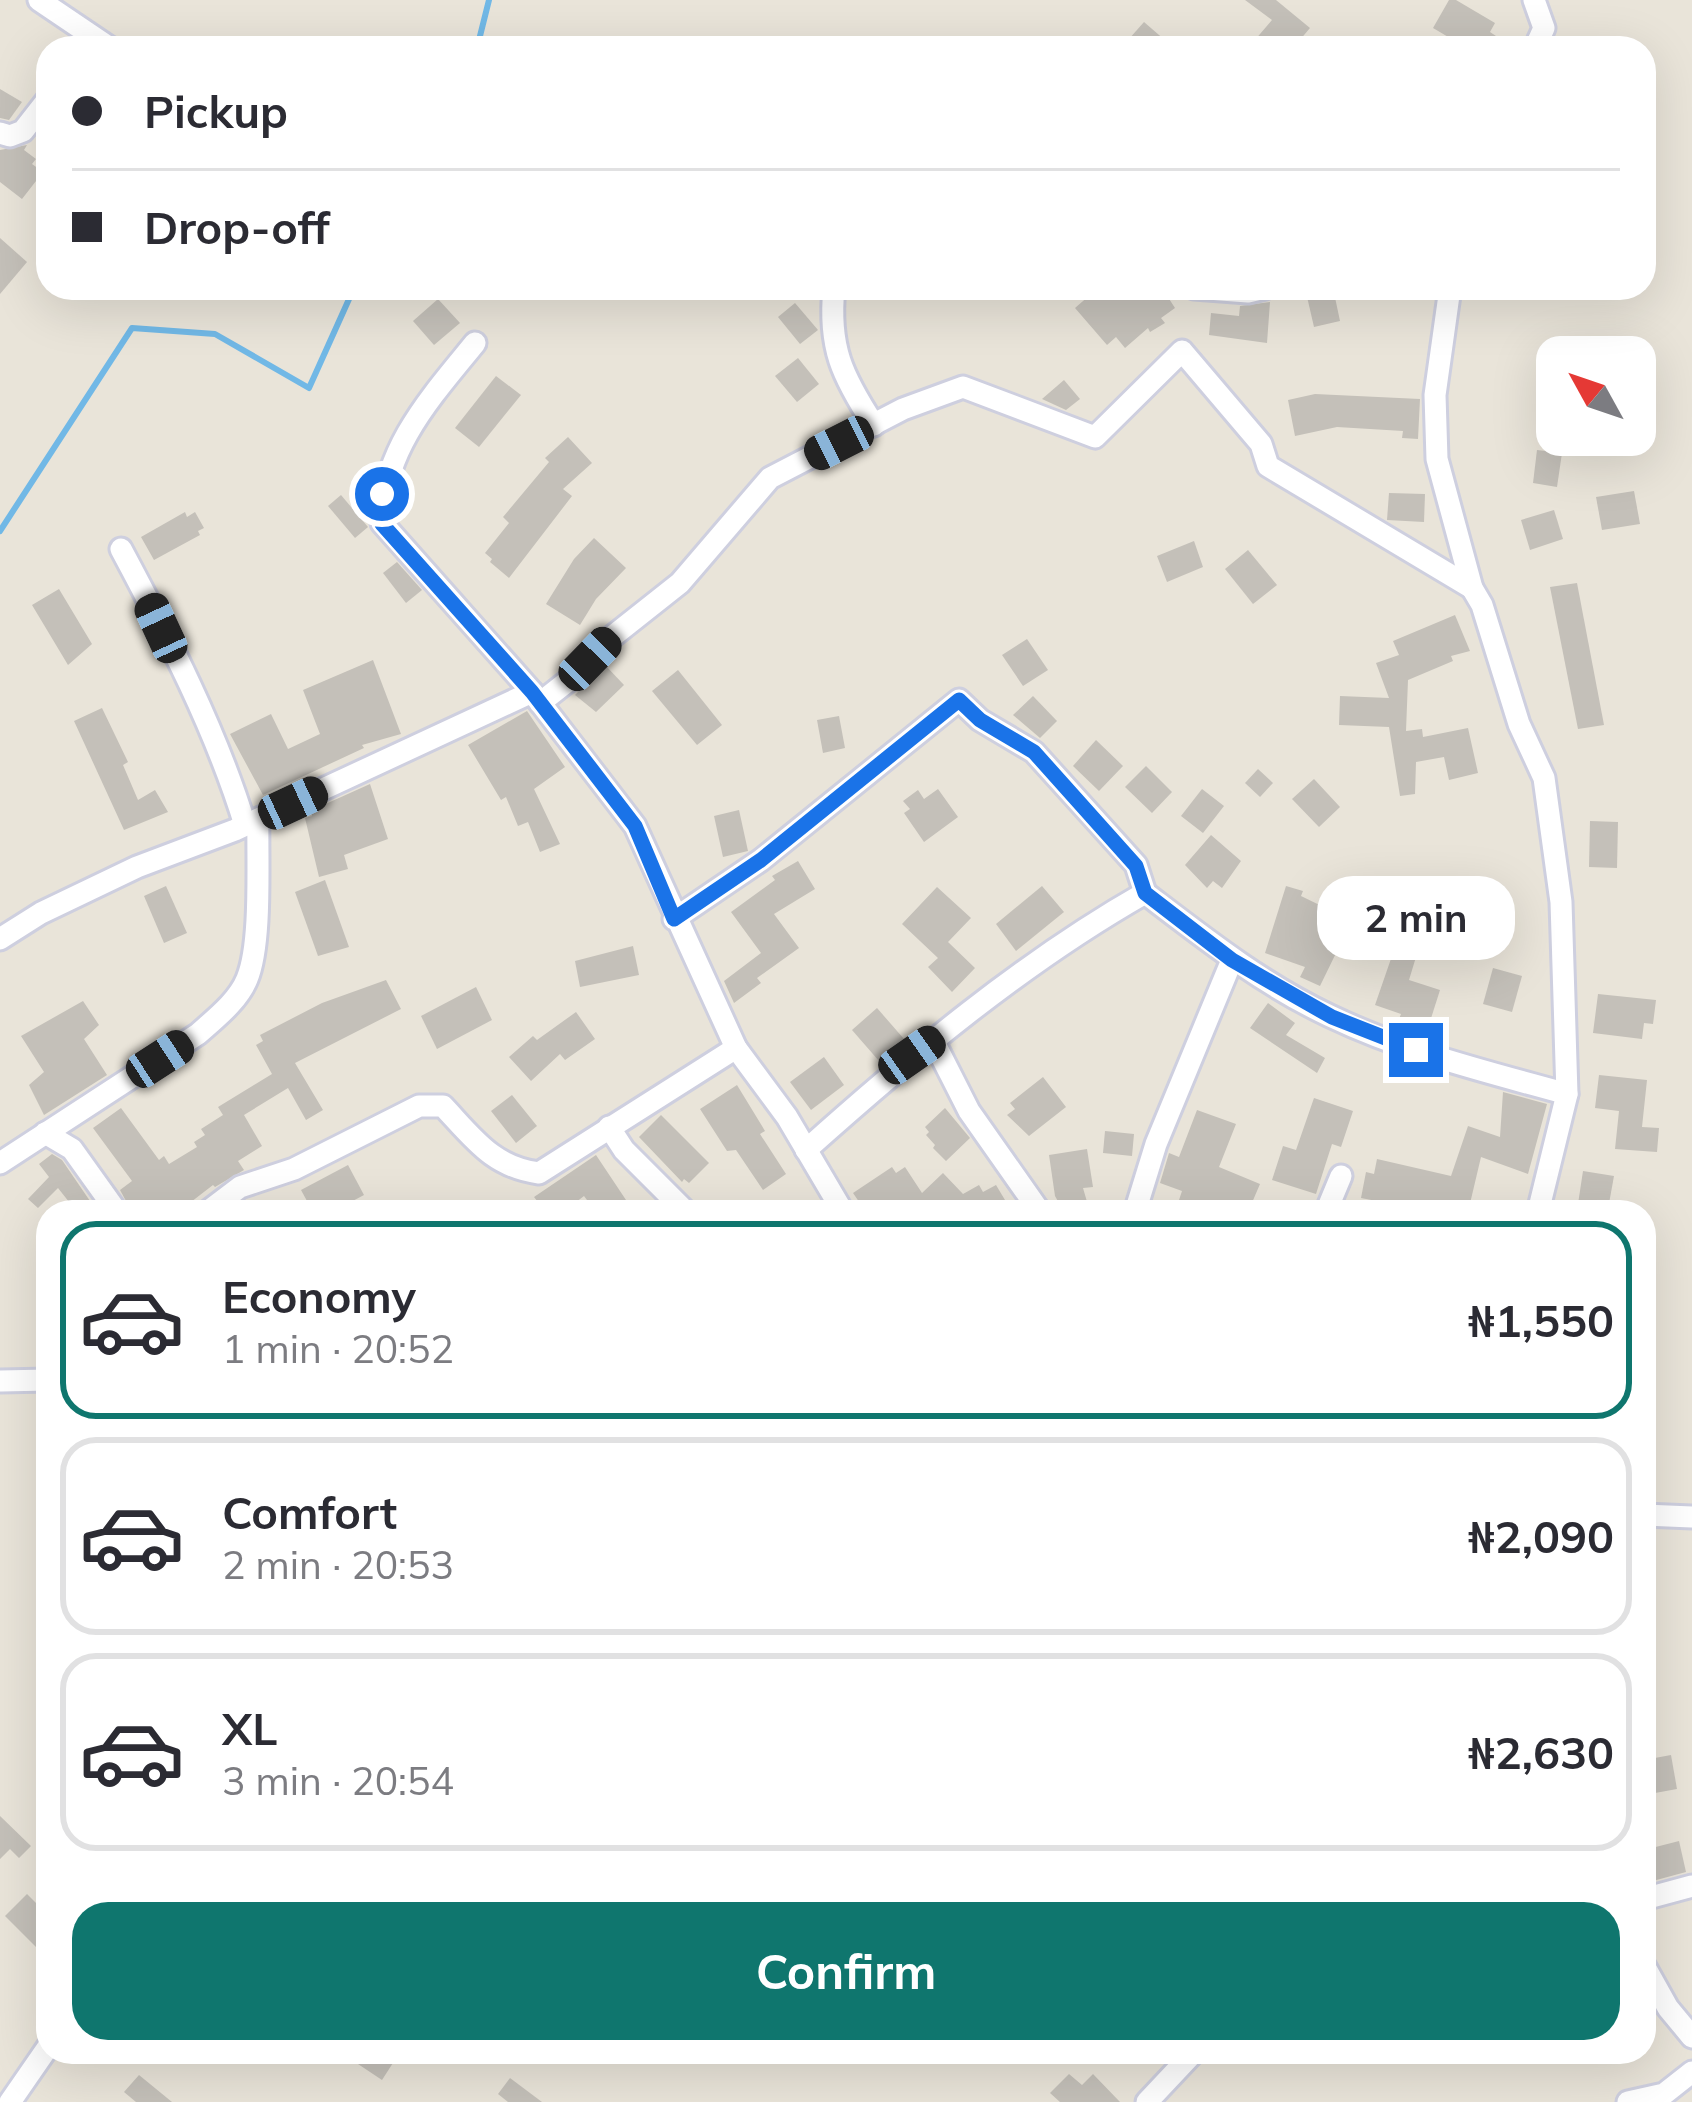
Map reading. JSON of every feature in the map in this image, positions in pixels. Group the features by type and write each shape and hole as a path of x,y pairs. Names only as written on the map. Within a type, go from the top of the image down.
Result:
{"street":[{"path":"38,0 92,36"},
{"path":"1534,0 1544,28 1540,36"},
{"path":"0,133 10,136 23,131 36,114"},
{"path":"833,300 830,326 843,378 874,425"},
{"path":"1448,300 1435,395 1437,459 1472,588 1489,624 1519,724 1544,778 1561,902 1568,1094 1541,1200"},
{"path":"476,343 413,419 382,494 382,524 536,697 635,826 736,1048 836,1200"},
{"path":"0,939 41,913 137,867 252,822 536,697 680,583 770,478 963,387 1095,437 1182,351 1261,444 1268,466 1472,588"},
{"path":"0,1162 198,1034 227,1009 247,979 254,950 252,822 121,549"},
{"path":"674,919 761,860 959,700 980,720 1034,752 1136,866 1145,893 1232,960 1332,1017 1416,1050 1568,1094"},
{"path":"806,1150 933,1040 1105,916 1145,893"},
{"path":"1139,1200 1156,1144 1232,960"},
{"path":"933,1040 969,1111 1032,1200"},
{"path":"223,1200 240,1187 294,1169 419,1106 443,1106 472,1138 511,1169 539,1174 736,1048"},
{"path":"609,1127 624,1150 674,1200"},
{"path":"45,1133 72,1149 108,1200"},
{"path":"1331,1200 1341,1176"},
{"path":"1,1381 36,1380"},
{"path":"1656,1516 1692,1517"},
{"path":"1656,1896 1692,1886"},
{"path":"1656,1986 1692,2038"},
{"path":"10,2102 36,2064"},
{"path":"1147,2102 1183,2064"},
{"path":"1628,2102 1664,2094 1692,2072"}],"building":[{"path":"1245,0 1276,0 1310,28 1303,36 1258,36 1272,20"},
{"path":"1449,0 1456,0 1495,23 1490,32 1496,36 1447,36 1433,28"},
{"path":"1144,22 1160,36 1132,36"},
{"path":"0,89 22,102 9,120 0,118"},
{"path":"27,145 24,150 36,159 32,164 36,181 22,199 0,182 0,150"},
{"path":"0,238 27,262 0,294"},
{"path":"439,300 460,323 434,345 413,321"},
{"path":"1084,300 1170,300 1175,308 1161,318 1165,323 1150,332 1148,328 1125,348 1116,337 1107,345 1075,308"},
{"path":"1308,300 1336,300 1340,321 1314,327"},
{"path":"1270,302 1267,343 1209,335 1211,313 1239,316 1240,306"},
{"path":"795,303 818,330 800,344 778,317"},
{"path":"798,358 819,384 797,402 775,376"},
{"path":"496,376 521,395 479,447 455,428"},
{"path":"1064,380 1080,399 1066,410 1042,399"},
{"path":"1315,394 1420,399 1418,439 1402,438 1403,431 1337,427 1295,436 1288,400"},
{"path":"568,437 592,463 563,489 572,496 509,578 485,553 509,523 503,517 549,462 545,458"},
{"path":"1536,456 1562,456 1557,487 1533,483"},
{"path":"1634,491 1640,524 1602,530 1596,497"},
{"path":"1389,493 1425,494 1424,522 1387,520"},
{"path":"341,495 368,527 355,538 328,506"},
{"path":"1554,510 1563,539 1530,550 1521,520"},
{"path":"185,512 187,517 195,512 204,528 198,531 200,535 154,560 141,537"},
{"path":"594,538 626,568 596,599 580,625 546,604 574,559"},
{"path":"1194,541 1203,567 1167,582 1157,556"},
{"path":"1248,550 1277,585 1253,604 1225,569"},
{"path":"397,562 422,590 406,603 383,573"},
{"path":"1577,583 1604,725 1578,729 1550,587"},
{"path":"59,589 92,644 68,665 32,605"},
{"path":"1455,615 1470,651 1408,680 1406,731 1422,729 1423,737 1468,728 1478,773 1449,780 1444,757 1416,762 1415,794 1400,796 1389,727 1339,725 1340,696 1389,698 1376,663 1399,655 1393,641"},
{"path":"1027,639 1048,670 1023,686 1002,655"},
{"path":"373,660 401,734 362,745 364,748 263,795 230,734 271,714 288,749 320,734 303,690"},
{"path":"605,665 624,685 596,712 575,695"},
{"path":"678,670 722,725 697,745 652,691"},
{"path":"1033,696 1057,721 1040,738 1013,715"},
{"path":"102,708 128,762 123,765 138,800 155,790 168,812 124,830 74,721"},
{"path":"527,711 565,767 534,789 560,844 540,852 528,822 518,826 506,797 501,800 468,745"},
{"path":"839,716 845,748 823,753 817,720"},
{"path":"1096,740 1123,766 1099,791 1073,766"},
{"path":"1146,766 1172,792 1152,813 1125,787"},
{"path":"1258,769 1273,783 1260,797 1245,783"},
{"path":"1314,779 1340,807 1319,827 1292,799"},
{"path":"370,784 388,839 344,855 348,869 319,877 305,818 312,816 310,811"},
{"path":"938,789 958,817 924,842 904,813 910,809 903,801 918,790 924,799"},
{"path":"1202,789 1224,806 1203,833 1181,816"},
{"path":"739,810 748,851 723,857 714,816"},
{"path":"1590,821 1618,822 1617,868 1589,867"},
{"path":"1211,835 1241,861 1222,888 1213,881 1207,888 1185,865"},
{"path":"798,861 815,889 774,914 799,948 757,978 761,983 734,1003 724,981 761,953 731,912 775,880 772,876"},
{"path":"325,880 349,947 318,956 295,892"},
{"path":"166,886 187,933 164,943 144,896"},
{"path":"1042,886 1064,912 1016,951 996,924"},
{"path":"1286,886 1303,891 1301,896 1338,914 1323,942 1338,949 1320,986 1300,977 1305,967 1265,953"},
{"path":"937,887 971,918 948,942 975,968 952,992 928,967 938,958 902,924"},
{"path":"633,946 639,975 580,987 575,961"},
{"path":"1394,950 1416,957 1409,980 1440,990 1427,1031 1375,1005"},
{"path":"1493,968 1522,976 1512,1012 1483,1004"},
{"path":"386,980 401,1009 295,1063 323,1110 306,1120 288,1088 244,1115 262,1146 238,1161 244,1170 194,1200 125,1200 120,1190 132,1181 93,1128 121,1108 159,1160 164,1156 169,1164 197,1147 194,1142 205,1135 201,1129 223,1115 218,1107 272,1074 256,1045 263,1041 260,1035 322,1003"},
{"path":"476,987 492,1020 437,1049 421,1016"},
{"path":"1598,994 1656,1000 1653,1024 1644,1023 1642,1039 1593,1033"},
{"path":"83,1001 99,1025 84,1039 107,1075 44,1115 29,1085 44,1072 21,1036"},
{"path":"1268,1003 1295,1023 1286,1035 1325,1058 1317,1073 1250,1028"},
{"path":"877,1008 904,1039 879,1061 852,1030"},
{"path":"576,1012 595,1039 565,1060 560,1054 531,1081 509,1057 533,1036 537,1040"},
{"path":"824,1057 844,1085 811,1110 790,1082"},
{"path":"1599,1075 1647,1080 1642,1127 1659,1128 1657,1152 1615,1149 1619,1111 1595,1108"},
{"path":"1043,1077 1066,1107 1029,1136 1007,1115 1015,1109 1010,1103"},
{"path":"737,1085 786,1174 763,1190 736,1150 727,1151 700,1109"},
{"path":"1503,1092 1547,1104 1528,1174 1481,1157 1471,1200 1361,1198 1366,1172 1374,1174 1377,1159 1451,1176 1468,1126 1500,1137"},
{"path":"512,1095 537,1126 516,1143 491,1111"},
{"path":"1314,1098 1353,1111 1341,1147 1332,1144 1316,1194 1272,1180 1283,1146 1296,1150"},
{"path":"945,1108 970,1138 946,1161 933,1148 925,1127"},
{"path":"1197,1110 1236,1124 1219,1167 1260,1184 1253,1200 1179,1200 1182,1191 1160,1183 1169,1153 1179,1157"},
{"path":"661,1115 709,1163 689,1183 682,1182 639,1137"},
{"path":"1105,1131 1134,1134 1132,1156 1103,1153"},
{"path":"1087,1149 1093,1187 1083,1188 1086,1200 1057,1200 1049,1155"},
{"path":"52,1154 62,1160 89,1200 68,1200 58,1188 46,1200 36,1200 36,1206 28,1199 49,1177 39,1164"},
{"path":"596,1155 626,1200 587,1200 584,1196 536,1200 534,1197"},
{"path":"348,1165 364,1195 355,1200 306,1200 301,1190"},
{"path":"892,1167 896,1173 905,1167 922,1193 943,1173 963,1194 979,1185 983,1192 996,1185 1005,1200 858,1200 853,1193"},
{"path":"1583,1171 1614,1176 1610,1200 1579,1200"},
{"path":"1671,1755 1677,1789 1656,1793 1656,1758"},
{"path":"0,1816 31,1846 19,1858 10,1849 0,1859"},
{"path":"1679,1841 1686,1872 1656,1880 1656,1847"},
{"path":"27,1894 36,1903 36,1947 5,1916"},
{"path":"358,2064 392,2064 382,2080"},
{"path":"1069,2074 1082,2085 1093,2074 1120,2102 1060,2102 1050,2093"},
{"path":"139,2075 172,2102 136,2102 124,2092"},
{"path":"510,2078 542,2102 508,2102 498,2094"}],"waterway":[{"path":"480,36 489,0"},
{"path":"0,531 132,328 215,334 309,388 349,300"}],"route":[{"path":"382,494 382,524 532,692 635,826 674,919 761,860 959,700 980,720 1034,752 1136,866 1145,893 1232,960 1332,1017 1416,1050"}]}
